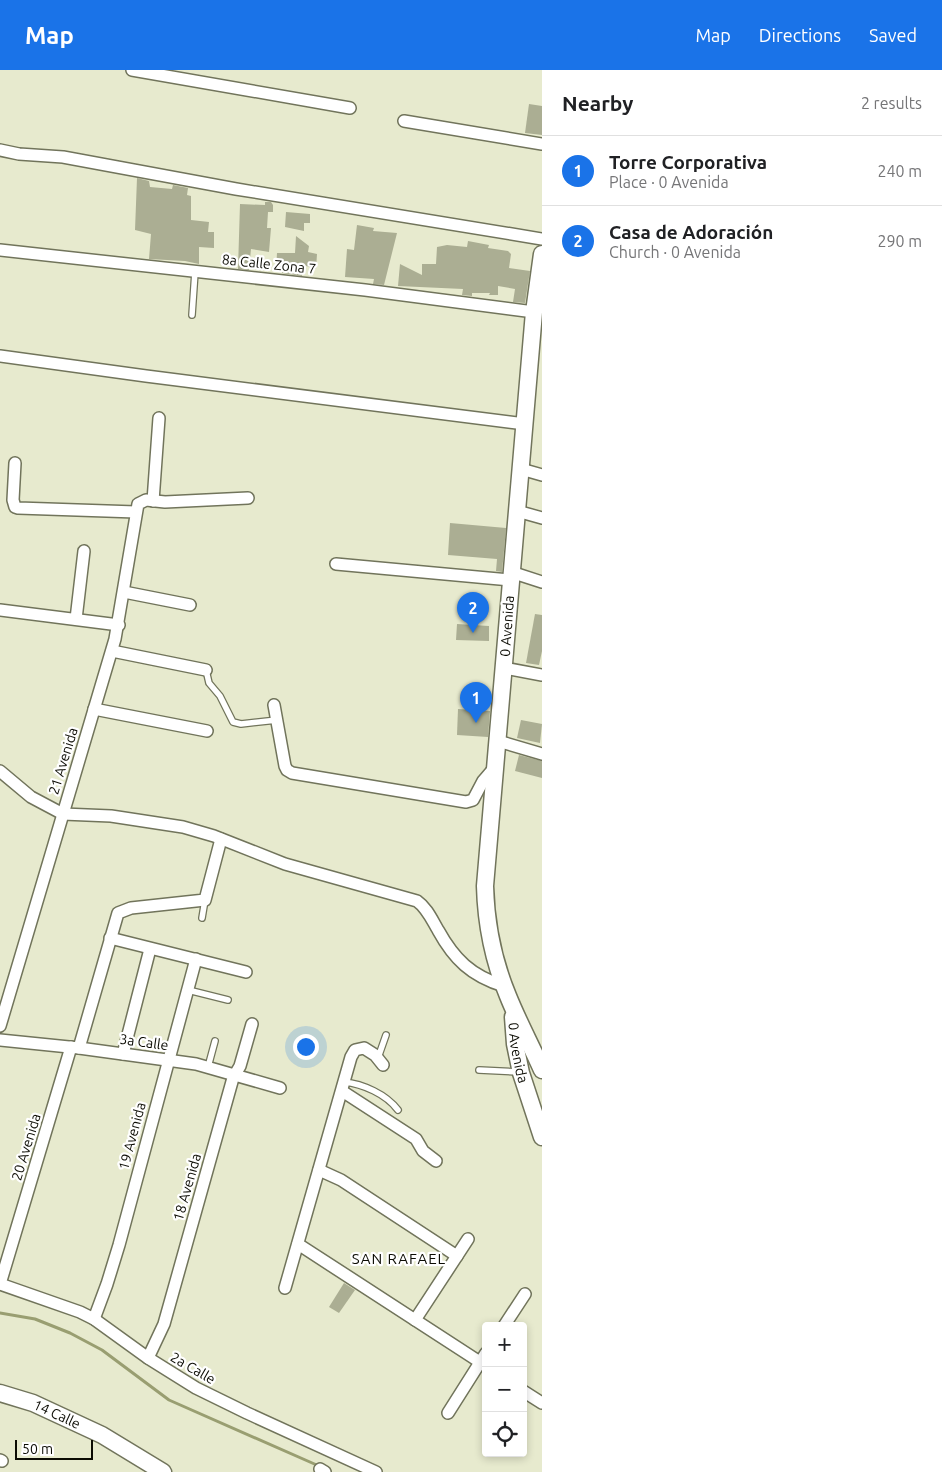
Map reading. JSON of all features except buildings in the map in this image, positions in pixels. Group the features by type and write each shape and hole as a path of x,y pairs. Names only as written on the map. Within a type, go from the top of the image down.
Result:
{"street":[{"path":"132,70 350,108"},
{"path":"404,121 542,144"},
{"path":"0,150 19,154 63,157 236,189 542,239"},
{"name":"8a Calle Zona 7","path":"0,250 365,290 534,312"},
{"name":"0 Avenida","path":"542,254 539,292 534,312 485,886 486,911 492,949 512,1013 515,1044 521,1073 542,1137"},
{"path":"0,356 525,424"},
{"path":"153,501 159,418"},
{"path":"15,463 12,500 15,507 18,508 138,507 146,500 248,498"},
{"path":"521,469 542,475"},
{"name":"21 Avenida","path":"0,1026 119,625 138,507"},
{"path":"517,512 542,518"},
{"path":"76,619 84,551"},
{"path":"336,564 511,576 542,582"},
{"path":"124,592 190,605"},
{"path":"0,610 119,625"},
{"path":"112,651 206,670"},
{"path":"504,668 542,675"},
{"path":"274,705 285,766 292,773 470,802 475,798 483,781 495,766"},
{"path":"94,709 207,731"},
{"path":"498,741 542,754"},
{"path":"0,771 32,797 62,814 111,816 183,827 221,839 285,864 417,902 428,912 444,942 468,969 506,991"},
{"path":"205,900 221,839"},
{"name":"20 Avenida","path":"0,1284 116,916 120,911 174,902 205,900"},
{"path":"110,938 246,972"},
{"path":"123,1054 150,949"},
{"name":"19 Avenida","path":"94,1319 119,1245 196,959"},
{"name":"0 Avenida","path":"506,991 542,1070"},
{"name":"18 Avenida","path":"148,1358 164,1324 234,1076 240,1066 252,1024"},
{"name":"3a Calle","path":"0,1040 123,1054 208,1067 280,1088"},
{"path":"285,1288 351,1057 355,1050 364,1048 375,1055 383,1065"},
{"path":"343,1087 416,1140 423,1151 436,1161"},
{"path":"319,1170 342,1180 457,1256"},
{"path":"415,1320 468,1240"},
{"path":"298,1244 415,1320 482,1360"},
{"name":"2a Calle","path":"0,1284 72,1309 94,1319 148,1358 204,1392 376,1472"},
{"path":"507,1322 525,1294"},
{"path":"448,1412 482,1364"},
{"name":"14 Calle","path":"0,1393 41,1406 94,1431 163,1472"},
{"path":"527,1394 542,1403"}],"lane":[{"path":"192,315 195,272"},
{"path":"206,670 209,683 220,696 233,722 240,724 277,720"},
{"path":"202,918 205,900"},
{"path":"188,990 228,1000"},
{"path":"375,1055 379,1055 381,1052 386,1035"},
{"path":"208,1067 215,1041"},
{"path":"479,1070 521,1073"},
{"path":"343,1087 364,1086 388,1101 398,1110"}],"waterway":[{"path":"0,1313 35,1319 70,1333 102,1350 169,1400 319,1466"}],"place":[{"name":"Casa de Adoración","path":"473,633"},
{"name":"Torre Corporativa","path":"476,723"}],"district":[{"name":"SAN RAFAEL","path":"399,1259"}]}
